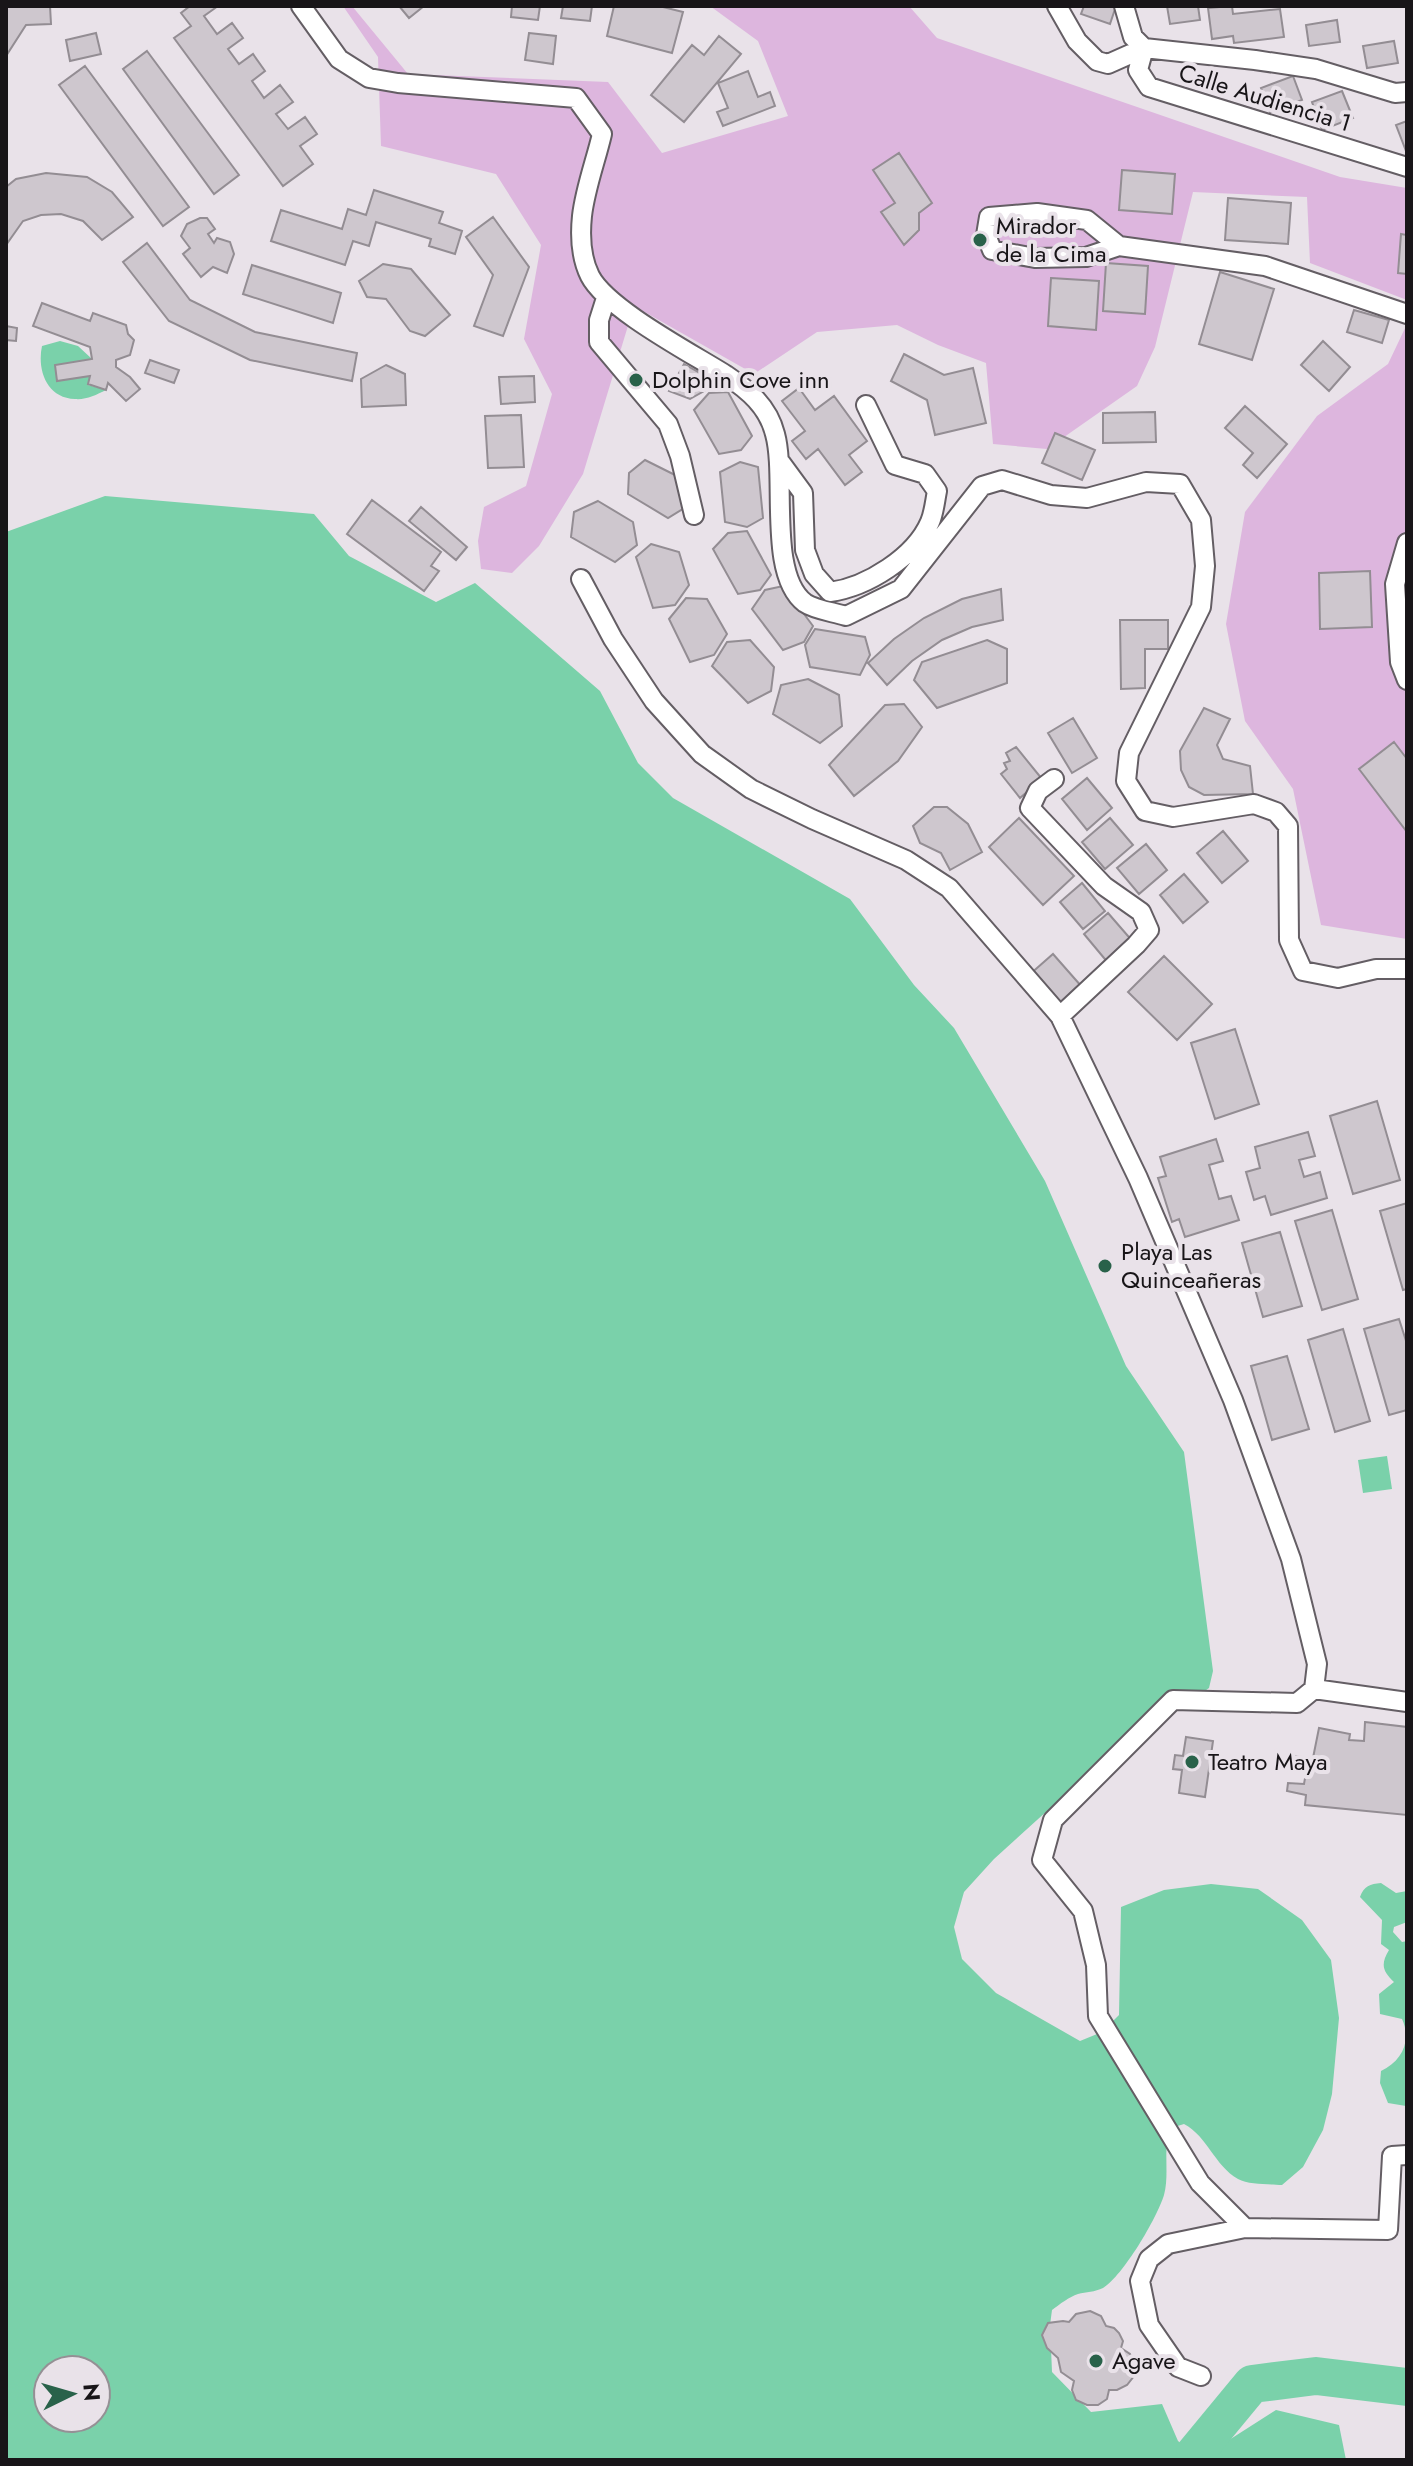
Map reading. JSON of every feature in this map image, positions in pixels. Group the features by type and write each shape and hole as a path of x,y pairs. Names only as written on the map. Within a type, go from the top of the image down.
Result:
{"street":[{"path":"301,6 339,59 369,78 576,98 602,134 582,214 583,256 590,275 606,298 731,379 761,403 775,431 781,463 780,535 790,582 806,603 846,616 901,589 982,486 1002,480 1051,495 1087,498 1146,482 1180,484 1201,520 1205,566 1201,607 1129,753 1126,781 1145,811 1173,817 1254,804 1276,812 1288,826 1289,940 1303,971 1338,978 1376,969 1407,969"},
{"path":"1057,6 1077,41 1097,61 1108,64 1144,48 1133,37 1124,6"},
{"name":"Calle Audiencia 1","path":"1407,92 1395,93 1316,69 1144,48 1138,70 1149,87 1407,167"},
{"path":"1119,246 1087,220 1037,213 989,217 986,235 992,250 1035,258 1086,257 1119,246 1265,266 1407,314"},
{"path":"606,298 599,320 599,342 668,424 680,456 694,515"},
{"path":"781,463 803,493 805,550 814,574 830,592 850,589 903,559 930,522 937,491 925,474 895,465 866,405"},
{"path":"1407,543 1395,584 1400,662 1407,680"},
{"path":"581,579 613,639 654,701 702,754 751,789 906,860 949,888 1060,1016 1138,1178 1233,1400 1291,1559 1317,1664 1314,1689 1297,1703 1173,1700 1053,1820 1042,1860 1083,1911 1096,1965 1098,2016 1200,2183 1245,2228"},
{"path":"1054,779 1038,791 1030,808 1104,886 1141,912 1149,930 1060,1016"},
{"path":"1314,1689 1407,1702"},
{"path":"1201,2376 1178,2367 1149,2325 1140,2281 1149,2259 1168,2244 1245,2228 1388,2230 1392,2156 1407,2155"}],"shaded area":[{"path":"343,6 352,6 408,74 608,82 662,153 788,116 758,41 710,6 909,6 937,38 1340,177 1407,188 1407,300 1310,263 1307,197 1193,192 1155,347 1137,386 1047,449 993,444 986,363 897,325 817,332 754,374 634,306 583,474 539,546 512,573 481,569 478,541 484,507 526,486 552,394 524,339 541,245 496,174 381,146 378,57"},
{"path":"1407,324 1407,939 1321,925 1293,789 1245,721 1226,624 1245,512 1317,416 1388,364"},
{"path":"60,341 78,346 92,359 55,365 57,380 90,376 88,385 106,390 75,399 57,394 50,388 41,364 42,346"},
{"path":"105,496 314,514 349,556 436,602 475,583 600,691 638,763 673,798 850,899 914,985 954,1028 1045,1181 1126,1366 1184,1452 1213,1671 1209,1688 1089,1773 994,1859 964,1892 954,1927 962,1959 996,1993 1080,2041 1102,2032 1119,2015 1121,1907 1164,1890 1211,1884 1258,1889 1302,1920 1331,1960 1339,2018 1332,2094 1323,2130 1303,2167 1282,2185 1243,2181 1230,2173 1184,2124 1171,2128 1164,2195 1138,2246 1120,2272 1103,2288 1075,2295 1052,2310 1052,2372 1091,2412 1162,2404 1178,2441 1194,2453 1229,2440 1276,2410 1339,2425 1346,2460 6,2460 6,532"},
{"path":"1387,1456 1392,1489 1363,1493 1358,1460"},
{"path":"1381,1883 1396,1893 1407,1891 1407,1922 1394,1927 1393,1932 1402,1942 1407,1941 1406,2106 1388,2103 1380,2083 1381,2071 1400,2056 1406,2035 1402,2019 1380,2014 1379,1994 1394,1982 1384,1968 1389,1950 1381,1944 1382,1920 1360,1897 1368,1886"}],"building":[{"path":"6,6 50,6 51,24 26,25 6,56"},
{"path":"190,6 218,6 204,16 217,34 232,23 243,38 228,49 239,64 253,54 265,71 252,81 264,98 280,85 293,102 276,114 288,129 305,117 317,134 300,146 313,164 283,186 174,38 191,26 181,13"},
{"path":"399,6 424,6 409,18"},
{"path":"512,6 540,6 538,20 511,17"},
{"path":"563,6 592,6 590,21 561,18"},
{"path":"614,6 659,6 683,12 672,53 607,36"},
{"path":"1084,6 1116,6 1110,24 1081,14"},
{"path":"1167,6 1198,6 1200,20 1170,24"},
{"path":"1232,6 1233,14 1280,9 1284,37 1234,43 1233,36 1212,39 1208,8"},
{"path":"1337,20 1340,42 1309,46 1306,25"},
{"path":"96,33 101,54 70,61 66,40"},
{"path":"529,33 556,36 553,64 525,60"},
{"path":"719,36 741,54 684,122 651,95 692,45 704,55"},
{"path":"1394,41 1398,63 1367,68 1363,46"},
{"path":"147,51 239,175 214,194 123,69"},
{"path":"85,66 189,207 163,226 59,85"},
{"path":"748,71 758,97 770,92 775,106 723,126 717,112 728,108 718,83"},
{"path":"1293,76 1302,100 1270,112 1261,88"},
{"path":"1342,91 1353,118 1322,130 1312,102"},
{"path":"1407,121 1407,150 1406,151 1396,125"},
{"path":"899,153 932,203 919,213 919,230 904,245 881,212 895,203 873,170"},
{"path":"1122,170 1175,174 1172,214 1119,210"},
{"path":"46,173 87,177 112,192 133,217 102,240 83,221 61,214 41,215 23,221 6,245 6,187 16,179"},
{"path":"374,190 443,212 439,223 462,231 455,254 429,246 431,239 376,222 369,246 353,241 345,265 271,241 281,210 342,229 348,209 366,215"},
{"path":"1228,198 1291,203 1288,244 1225,240"},
{"path":"493,217 529,267 503,336 474,326 493,275 466,237"},
{"path":"207,218 215,229 208,234 214,243 217,238 230,242 234,254 227,273 213,267 201,277 183,254 190,248 181,236 187,224"},
{"path":"1401,234 1407,235 1407,274 1398,273"},
{"path":"147,243 190,300 255,332 357,353 352,381 250,360 169,321 123,262"},
{"path":"1106,263 1148,266 1145,314 1103,311"},
{"path":"383,264 411,269 450,315 425,336 410,331 386,299 367,297 359,281"},
{"path":"252,265 341,293 333,323 243,294"},
{"path":"1220,272 1274,289 1252,360 1199,344"},
{"path":"1051,278 1099,281 1096,330 1048,326"},
{"path":"42,303 90,321 93,313 126,325 128,334 134,340 130,355 116,360 116,367 140,389 126,401 108,383 106,390 88,384 90,376 57,381 55,365 92,359 90,347 33,326"},
{"path":"1354,310 1389,320 1382,343 1347,332"},
{"path":"6,326 17,328 16,341 6,340"},
{"path":"1323,341 1350,367 1329,391 1301,365"},
{"path":"904,354 944,375 973,368 986,423 935,435 927,400 891,381"},
{"path":"150,360 179,370 174,383 145,373"},
{"path":"684,364 705,376 711,387 690,399 669,391"},
{"path":"386,365 405,374 406,405 362,407 361,379"},
{"path":"534,376 535,402 501,404 499,377"},
{"path":"799,388 815,410 834,396 867,441 849,455 862,472 845,485 818,449 806,459 792,441 805,431 782,401"},
{"path":"728,392 752,436 741,450 719,454 694,410 709,393"},
{"path":"1245,406 1287,444 1257,478 1243,465 1253,453 1225,428"},
{"path":"1155,412 1156,442 1103,443 1103,413"},
{"path":"521,415 524,467 488,468 485,416"},
{"path":"1055,433 1095,450 1082,480 1042,463"},
{"path":"645,460 683,479 686,507 668,518 628,494 629,473"},
{"path":"740,462 758,467 763,518 747,527 725,522 720,472"},
{"path":"372,500 441,552 431,566 439,571 424,591 347,534"},
{"path":"598,501 633,522 637,545 615,562 571,537 574,512"},
{"path":"421,507 467,547 456,560 409,521"},
{"path":"747,531 771,575 760,590 738,594 713,549 728,533"},
{"path":"651,544 679,552 689,585 675,605 653,608 636,557"},
{"path":"1370,571 1372,627 1320,629 1319,573"},
{"path":"783,586 813,626 804,642 783,650 752,609 765,590"},
{"path":"1001,589 1003,620 972,627 942,640 912,661 887,685 868,663 894,639 924,618 962,599"},
{"path":"686,598 707,599 727,634 714,655 690,662 669,619"},
{"path":"1120,620 1168,620 1168,649 1145,649 1145,688 1121,689"},
{"path":"815,629 865,637 870,655 860,675 810,667 805,645"},
{"path":"750,640 774,667 771,691 748,703 712,666 727,642"},
{"path":"987,640 1007,649 1007,683 937,708 914,680 922,662"},
{"path":"808,679 839,695 842,726 820,743 773,714 781,685"},
{"path":"904,704 922,727 898,761 854,796 829,765 885,705"},
{"path":"1204,708 1230,719 1217,745 1223,759 1250,766 1253,794 1204,795 1189,787 1181,770 1180,751"},
{"path":"1073,718 1097,758 1072,773 1048,733"},
{"path":"1394,742 1407,759 1407,832 1359,769"},
{"path":"1016,747 1042,779 1020,798 1001,774 1007,769 1004,763 1010,761 1006,753"},
{"path":"1087,778 1112,808 1087,830 1062,799"},
{"path":"934,807 947,807 968,824 982,852 950,870 941,853 920,843 913,826"},
{"path":"1019,818 1074,876 1043,905 989,847"},
{"path":"1110,818 1133,845 1105,869 1082,842"},
{"path":"1223,831 1248,861 1222,883 1197,853"},
{"path":"1146,844 1167,870 1139,894 1117,868"},
{"path":"1184,874 1208,902 1183,923 1160,895"},
{"path":"1082,883 1105,911 1083,929 1060,902"},
{"path":"1108,913 1134,943 1109,964 1084,934"},
{"path":"1053,954 1082,987 1058,1008 1029,975"},
{"path":"1164,956 1212,1004 1177,1040 1128,992"},
{"path":"1235,1029 1259,1104 1215,1119 1191,1043"},
{"path":"1377,1101 1400,1180 1353,1194 1330,1116"},
{"path":"1308,1132 1315,1156 1299,1160 1304,1177 1320,1172 1327,1198 1271,1215 1265,1196 1254,1200 1246,1172 1260,1168 1255,1147"},
{"path":"1216,1139 1223,1161 1209,1165 1219,1199 1231,1196 1239,1220 1185,1237 1179,1219 1172,1222 1158,1178 1166,1176 1160,1157"},
{"path":"1407,1203 1407,1289 1403,1290 1380,1211"},
{"path":"1332,1210 1358,1299 1322,1310 1295,1221"},
{"path":"1280,1232 1302,1306 1263,1317 1242,1243"},
{"path":"1399,1319 1407,1344 1407,1410 1389,1415 1364,1329"},
{"path":"1343,1329 1370,1421 1335,1432 1308,1340"},
{"path":"1287,1356 1309,1429 1272,1440 1251,1366"},
{"path":"1365,1722 1407,1727 1407,1815 1305,1805 1306,1795 1287,1791 1288,1783 1304,1784 1307,1767 1290,1767 1292,1756 1313,1758 1319,1728 1350,1734 1349,1740 1364,1741"},
{"name":"Teatro Maya","path":"1186,1737 1213,1741 1205,1797 1179,1793 1182,1770 1173,1769 1175,1755 1183,1756"},
{"name":"Agave","path":"1090,2311 1101,2316 1106,2326 1119,2333 1123,2341 1121,2348 1130,2354 1135,2364 1134,2376 1127,2385 1109,2390 1107,2399 1098,2405 1087,2405 1076,2400 1072,2390 1074,2381 1061,2372 1058,2358 1047,2348 1042,2335 1048,2323 1069,2322 1076,2314"}],"waterway":[{"path":"1195,2453 1252,2384 1316,2376 1407,2387"}],"place":[{"name":"Mirador de la Cima","path":"980,240"},
{"name":"Dolphin Cove inn","path":"636,380"},
{"name":"Playa Las Quinceañeras","path":"1105,1266"},
{"name":"Teatro Maya","path":"1192,1762"},
{"name":"Agave","path":"1096,2361"}]}
